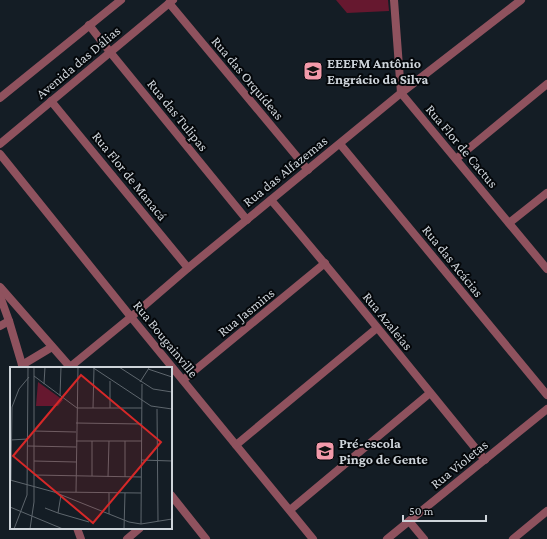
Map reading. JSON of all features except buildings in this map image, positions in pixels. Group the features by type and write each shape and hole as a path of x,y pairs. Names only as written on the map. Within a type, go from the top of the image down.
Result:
{"street":[{"path":"394,0 402,93"},
{"name":"Rua das Alfazemas","path":"71,367 188,268 402,93 521,0"},
{"name":"Avenida das Dálias","path":"0,98 116,1"},
{"name":"Avenida das Dálias","path":"0,144 171,1"},
{"name":"Rua das Orquídeas","path":"171,1 308,170"},
{"name":"Rua das Tulipas","path":"89,25 247,220"},
{"path":"456,159 547,84"},
{"name":"Rua Flor de Cactus","path":"402,93 547,269"},
{"name":"Rua Flor de Manacá","path":"51,101 188,268"},
{"name":"Rua das Acácias","path":"340,144 547,396"},
{"name":"Rua Bougainville","path":"0,154 313,539"},
{"path":"509,223 547,193"},
{"name":"Rua Azaleias","path":"271,200 486,460"},
{"name":"Rua Jasmins","path":"183,380 325,264"},
{"path":"0,287 69,367"},
{"path":"0,296 23,367 52,347"},
{"path":"0,326 9,321"},
{"path":"236,445 377,328"},
{"path":"290,510 430,393"},
{"name":"Rua Violetas","path":"387,539 486,460 547,408"},
{"path":"172,499 206,539"},
{"path":"513,539 547,510"},
{"path":"409,521 424,539"},
{"path":"77,529 81,539"},
{"path":"127,539 139,529"}],"shaded area":[{"path":"336,0 388,0 389,11 347,13"}],"place":[{"name":"EEEFM Antônio Engrácio da Silva","path":"313,71"},
{"name":"Pré-escola Pingo de Gente","path":"325,451"}]}
